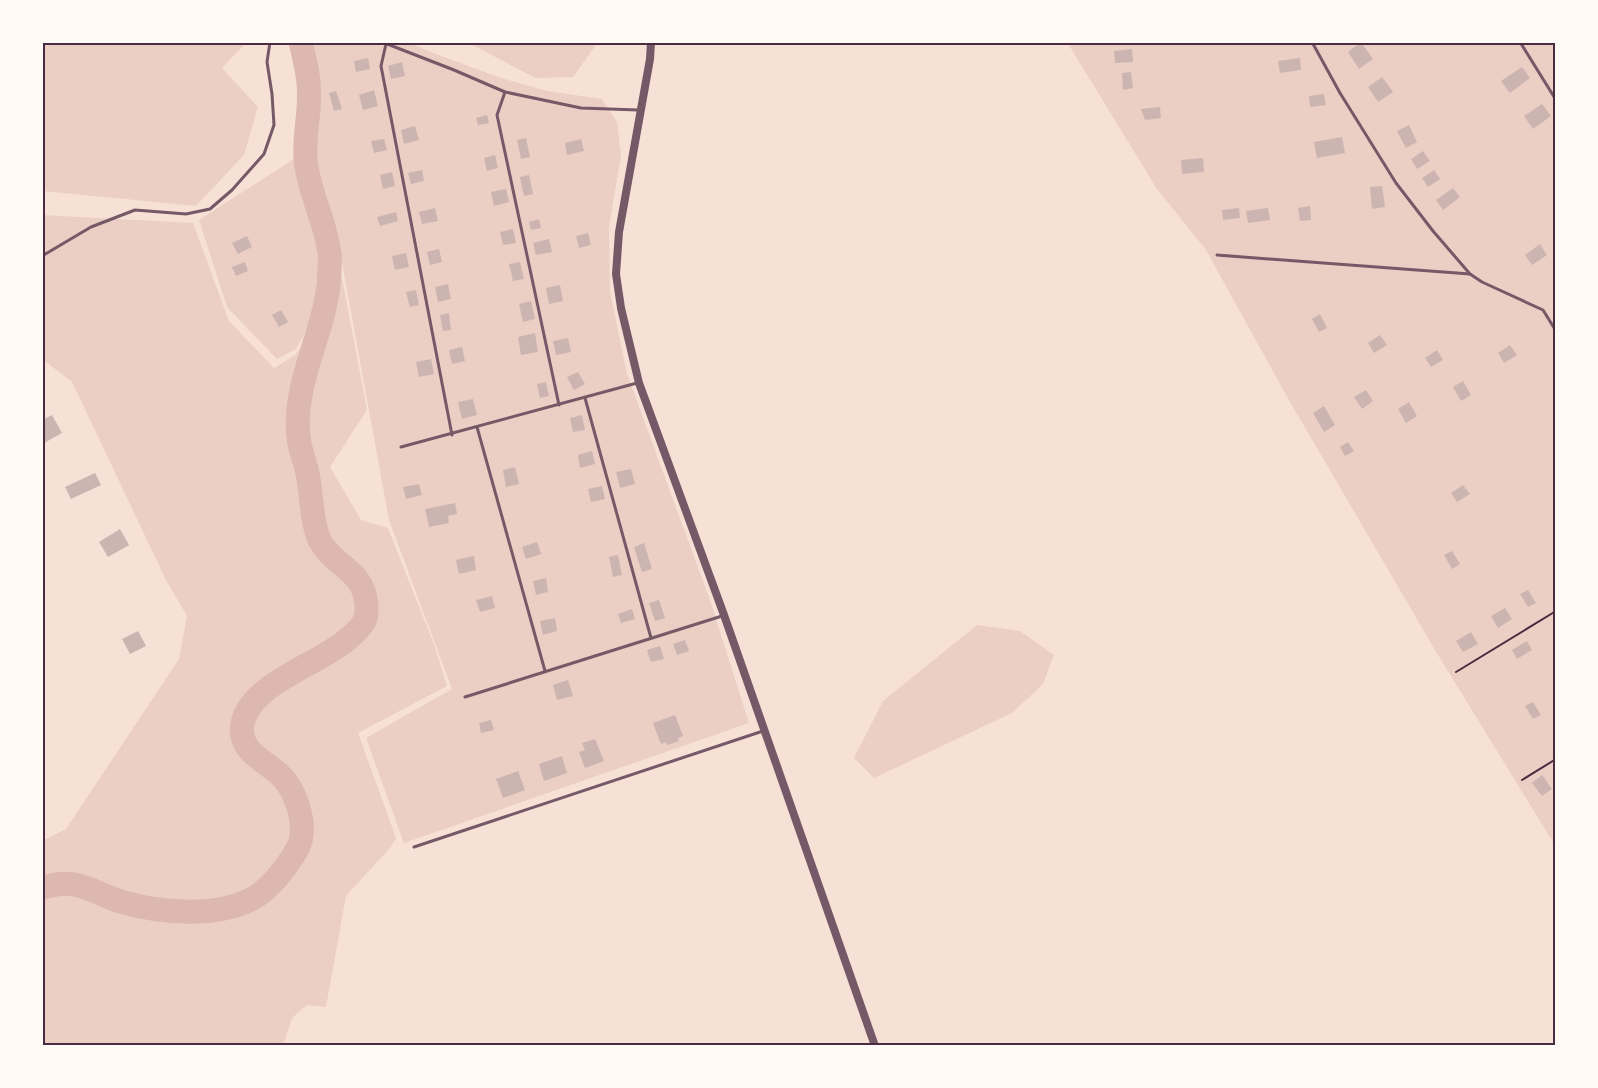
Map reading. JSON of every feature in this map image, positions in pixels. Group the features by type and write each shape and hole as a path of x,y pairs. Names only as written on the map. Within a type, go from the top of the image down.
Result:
{"street":[{"path":"651,42 650,60 619,231 616,274 621,308 639,383 765,730 875,1046"}],"lane":[{"path":"42,256 91,227 135,210 186,214 210,209 232,190 264,154 274,125 267,62 270,42"},
{"path":"1312,42 1340,93 1396,183 1433,231 1470,274 1482,282 1543,310 1556,331"},
{"path":"1520,42 1556,100"},
{"path":"452,435 381,66 384,43 505,92 581,108 640,110"},
{"path":"505,92 497,115 560,405"},
{"path":"1217,255 1470,274"},
{"path":"401,447 639,383"},
{"path":"585,398 651,638"},
{"path":"477,428 545,671"},
{"path":"465,697 724,615"},
{"path":"414,847 765,730"}],"path":[{"path":"1456,672 1556,611"},
{"path":"1522,780 1556,759"}],"shaded area":[{"path":"42,42 247,42 222,68 258,107 244,155 196,206 42,191"},
{"path":"289,42 408,42 501,78 547,91 602,99 617,122 621,155 609,227 610,292 627,374 710,600 749,723 404,843 366,738 452,689 389,520 338,241 323,254 319,295 303,337 296,349 277,359 227,307 199,220 297,157 303,104"},
{"path":"467,42 598,42 573,77 535,78"},
{"path":"1067,42 1556,42 1556,847 1438,655 1290,402 1206,250 1157,189"},
{"path":"42,215 193,223 229,321 274,368 295,355 307,341 322,295 325,255 336,246 367,410 330,467 361,520 388,528 435,647 447,686 358,733 396,838 390,848 346,896 326,1007 307,1005 292,1018 283,1046 42,1046 42,841 66,829 179,659 187,616 166,580 72,382 42,359"},
{"path":"977,625 1020,631 1054,655 1043,684 1012,713 874,778 854,758 883,701"}],"building":[{"path":"1361,42 1373,59 1359,69 1348,52"},
{"path":"1132,49 1133,62 1115,63 1114,51"},
{"path":"368,58 370,69 356,72 354,61"},
{"path":"1300,58 1301,70 1280,73 1278,61"},
{"path":"402,62 405,76 391,79 388,66"},
{"path":"1522,67 1530,78 1510,93 1501,81"},
{"path":"1131,72 1133,88 1123,90 1122,73"},
{"path":"1382,77 1393,92 1378,102 1368,87"},
{"path":"374,90 378,106 363,110 359,95"},
{"path":"336,91 342,109 334,111 329,93"},
{"path":"1324,94 1326,105 1310,107 1309,96"},
{"path":"1542,104 1551,116 1533,129 1524,116"},
{"path":"1160,107 1161,118 1145,120 1141,109"},
{"path":"487,115 489,123 478,125 476,118"},
{"path":"1409,125 1417,142 1406,148 1397,131"},
{"path":"415,126 419,140 404,144 401,130"},
{"path":"1342,137 1345,153 1317,158 1314,142"},
{"path":"526,138 530,157 521,159 517,140"},
{"path":"384,139 387,150 374,153 371,141"},
{"path":"581,139 584,151 567,155 565,143"},
{"path":"1423,151 1430,161 1417,169 1411,159"},
{"path":"495,155 498,168 487,171 484,158"},
{"path":"1203,158 1204,172 1182,174 1181,160"},
{"path":"422,170 424,181 411,184 408,173"},
{"path":"1434,170 1440,179 1428,187 1422,178"},
{"path":"392,172 395,186 383,189 380,175"},
{"path":"529,175 533,194 524,196 520,177"},
{"path":"1382,186 1385,207 1372,209 1370,187"},
{"path":"1453,188 1460,197 1443,210 1436,200"},
{"path":"506,189 509,202 494,206 491,192"},
{"path":"1310,206 1311,220 1300,221 1298,208"},
{"path":"435,208 438,221 422,224 419,212"},
{"path":"1239,208 1240,218 1223,220 1222,210"},
{"path":"1268,208 1270,220 1248,223 1246,211"},
{"path":"396,212 398,221 380,226 377,217"},
{"path":"539,219 541,228 531,230 529,222"},
{"path":"513,229 516,243 503,245 500,232"},
{"path":"588,233 591,245 579,248 576,236"},
{"path":"247,236 252,247 238,254 232,243"},
{"path":"549,239 552,252 536,255 533,243"},
{"path":"1540,244 1547,255 1532,265 1525,255"},
{"path":"439,249 442,262 430,265 427,252"},
{"path":"406,253 409,267 395,270 392,256"},
{"path":"245,262 248,271 236,276 232,267"},
{"path":"520,262 524,279 513,281 509,264"},
{"path":"448,284 451,299 438,302 435,287"},
{"path":"560,285 563,301 549,304 546,288"},
{"path":"416,290 419,305 410,307 406,292"},
{"path":"531,301 535,319 523,322 519,304"},
{"path":"281,310 288,322 279,327 272,315"},
{"path":"449,313 451,330 443,331 440,315"},
{"path":"1320,314 1327,328 1319,332 1312,319"},
{"path":"535,333 538,352 521,355 518,337"},
{"path":"1380,335 1387,345 1374,353 1368,343"},
{"path":"568,338 571,352 556,355 553,341"},
{"path":"1510,345 1517,355 1504,363 1498,353"},
{"path":"462,347 465,361 452,364 449,350"},
{"path":"1437,350 1443,360 1431,367 1425,358"},
{"path":"431,359 434,374 419,377 416,362"},
{"path":"578,372 585,384 574,390 567,377"},
{"path":"1463,381 1471,395 1461,401 1453,387"},
{"path":"546,382 549,396 540,398 537,384"},
{"path":"1366,390 1373,401 1362,409 1354,397"},
{"path":"473,399 477,415 462,419 458,402"},
{"path":"1409,402 1417,416 1406,423 1398,409"},
{"path":"1324,406 1335,425 1324,432 1313,413"},
{"path":"52,415 62,433 44,443 42,420"},
{"path":"582,415 585,430 573,432 570,418"},
{"path":"1348,442 1354,451 1345,456 1340,447"},
{"path":"592,451 595,464 580,468 578,455"},
{"path":"515,467 519,484 506,487 503,470"},
{"path":"631,469 635,484 620,488 616,472"},
{"path":"95,473 101,485 71,499 65,487"},
{"path":"419,484 422,495 406,499 403,487"},
{"path":"1463,485 1470,494 1457,502 1451,493"},
{"path":"602,486 605,499 591,502 588,489"},
{"path":"455,503 457,514 448,516 449,523 429,527 425,509"},
{"path":"120,529 129,545 108,557 99,542"},
{"path":"537,542 541,554 526,559 522,547"},
{"path":"644,543 652,569 642,572 634,547"},
{"path":"1452,551 1460,564 1452,569 1444,555"},
{"path":"618,555 622,575 613,577 609,557"},
{"path":"474,556 476,570 459,574 456,560"},
{"path":"546,578 548,592 536,595 533,581"},
{"path":"1528,590 1536,603 1528,607 1520,594"},
{"path":"492,596 495,608 480,612 476,600"},
{"path":"659,600 665,618 655,621 649,603"},
{"path":"1505,608 1512,619 1498,628 1491,616"},
{"path":"632,609 635,619 621,623 618,614"},
{"path":"555,618 557,631 543,635 540,621"},
{"path":"138,631 146,646 130,654 122,639"},
{"path":"1471,632 1478,644 1463,652 1456,641"},
{"path":"685,640 689,651 677,655 673,644"},
{"path":"1527,641 1532,650 1517,659 1512,650"},
{"path":"660,646 664,659 651,662 647,650"},
{"path":"568,680 573,696 557,700 553,685"},
{"path":"1533,702 1541,715 1533,719 1525,706"},
{"path":"675,715 683,736 678,738 679,741 667,745 666,742 661,744 653,723"},
{"path":"491,720 494,730 481,733 479,723"},
{"path":"595,739 604,761 585,768 579,752 585,750 582,743"},
{"path":"562,756 567,773 544,781 539,764"},
{"path":"518,771 525,790 503,798 496,779"},
{"path":"1542,775 1552,789 1542,796 1532,783"}],"waterway":[{"path":"42,888 54,885 75,885 139,906 177,911 217,910 253,898 267,888 287,865 301,839 302,823 291,789 282,777 250,751 245,744 242,728 246,713 256,699 270,687 336,648 351,636 365,620 367,609 364,591 359,582 332,557 320,541 299,441 300,400 326,301 330,257 326,233 306,164 309,90 301,44"}]}
